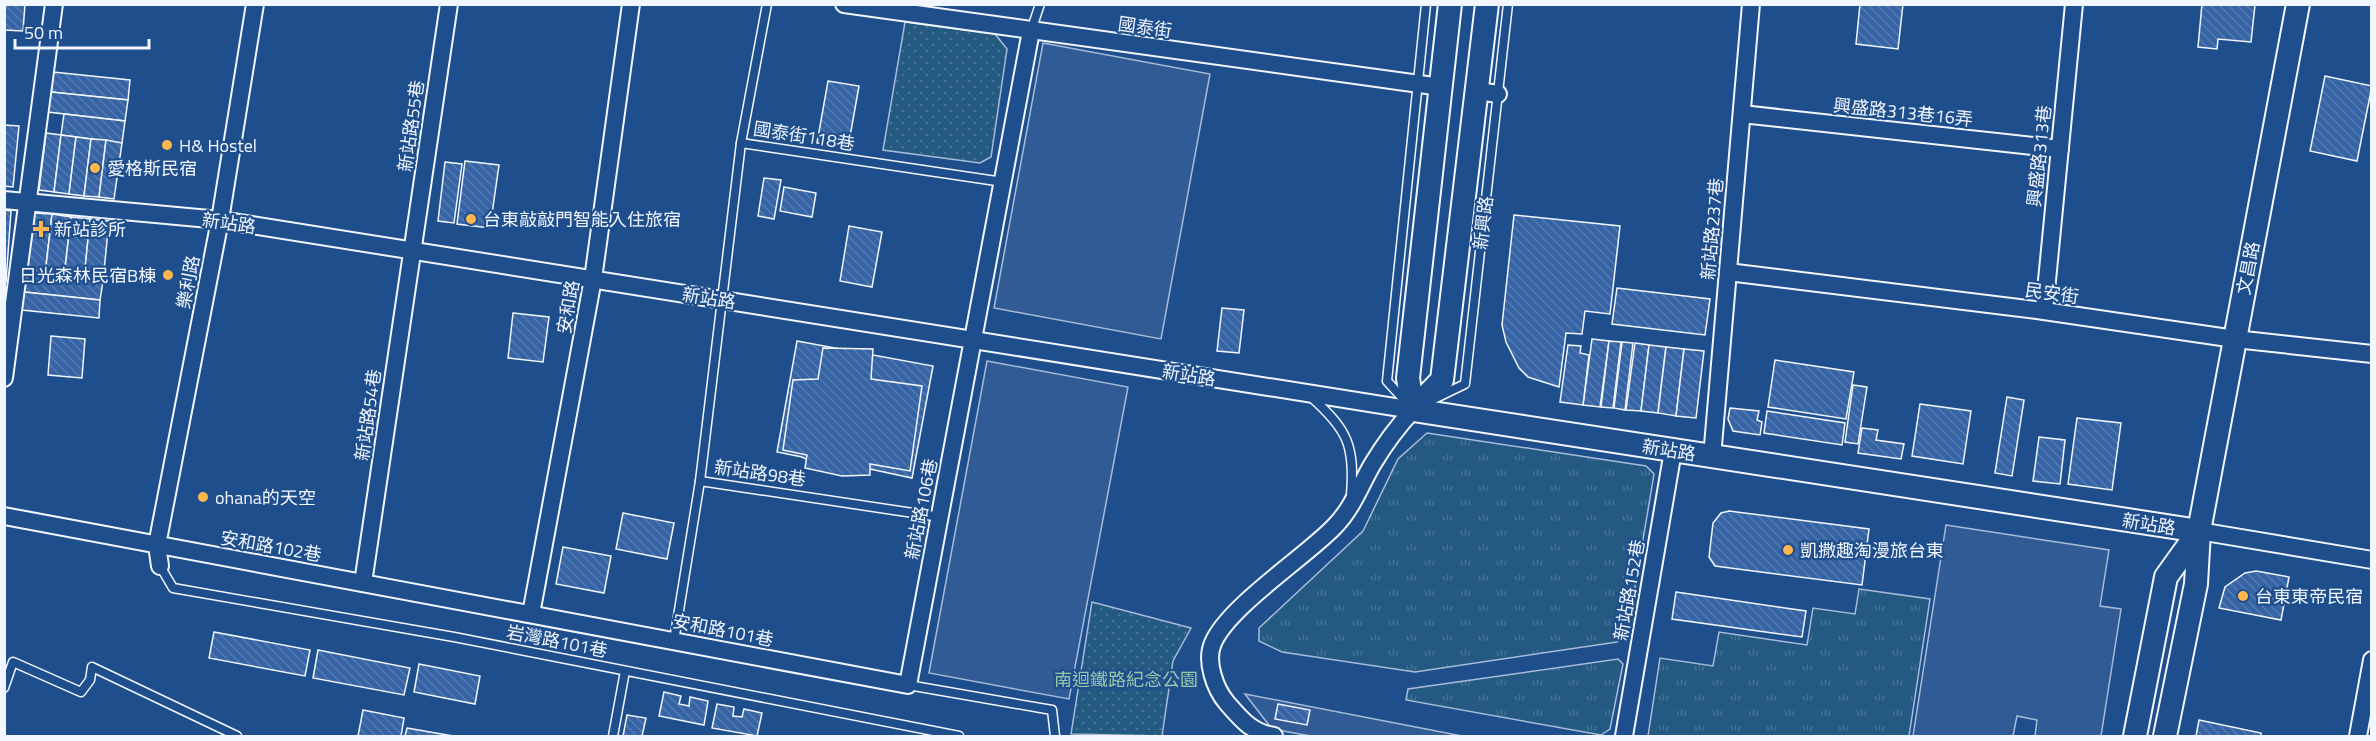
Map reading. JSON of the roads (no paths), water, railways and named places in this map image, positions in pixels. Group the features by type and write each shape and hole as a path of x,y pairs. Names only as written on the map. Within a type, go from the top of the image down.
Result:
{"street":[{"path":"4,378 54,4"},
{"name":"樂利路","path":"160,566 157,545 220,220 255,4"},
{"name":"新站路55巷","path":"412,252 448,4"},
{"name":"安和路","path":"531,614 593,279 631,4"},
{"name":"國泰街","path":"844,4 1031,32 1430,86"},
{"path":"1413,410 1408,378 1430,86 1449,4"},
{"name":"新興路","path":"1274,736 1259,734 1241,720 1222,697 1210,663 1212,645 1233,616 1334,527 1350,507 1391,435 1443,380 1488,93 1487,4"},
{"name":"新站路237巷","path":"1712,457 1751,4"},
{"name":"興盛路313巷","path":"2044,311 2074,4"},
{"name":"文昌路","path":"2164,736 2196,584 2199,531 2298,4"},
{"name":"新站路106巷","path":"908,685 1031,32"},
{"name":"興盛路313巷16弄","path":"1742,114 2060,149"},
{"name":"新站路","path":"4,200 220,220 973,341 2199,531 2372,560"},
{"name":"新站路54巷","path":"363,583 412,252"},
{"name":"民安街","path":"1728,272 2044,311 2235,339 2372,354"},
{"name":"新站路152巷","path":"1624,736 1673,451"},
{"name":"安和路102巷","path":"4,516 531,614"},
{"name":"文昌路","path":"2135,736 2166,577 2199,531"},
{"name":"安和路101巷","path":"531,614 908,685"},
{"path":"2358,736 2372,660"}],"lane":[{"name":"國泰街118巷","path":"767,4 741,143 1003,183"},
{"path":"1031,32 1040,4"},
{"path":"1426,4 1430,86"},
{"name":"新興路","path":"1488,93 1508,4"},
{"path":"700,481 741,143"},
{"path":"1309,394 1329,413 1349,441 1353,466 1350,507"},
{"name":"新站路98巷","path":"674,641 700,481 940,517"},
{"name":"岩灣路101巷","path":"160,566 172,588 454,637 959,736"},
{"path":"4,688 13,662 81,692 90,680 92,667 237,736"},
{"path":"613,736 625,671"},
{"path":"908,685 1052,710 1055,736"}],"place":[{"name":"H& Hostel","path":"167,145"},
{"name":"愛格斯民宿","path":"95,168"},
{"name":"台東敲敲門智能入住旅宿","path":"471,219"},
{"name":"新站診所","path":"41,229"},
{"name":"日光森林民宿B棟","path":"168,275"},
{"name":"ohana的天空","path":"203,497"},
{"name":"凱撒趣淘漫旅台東","path":"1788,550"},
{"name":"台東東帝民宿","path":"2243,596"}],"park label":[{"name":"南迴鐵路紀念公園","path":"1126,679"}]}
